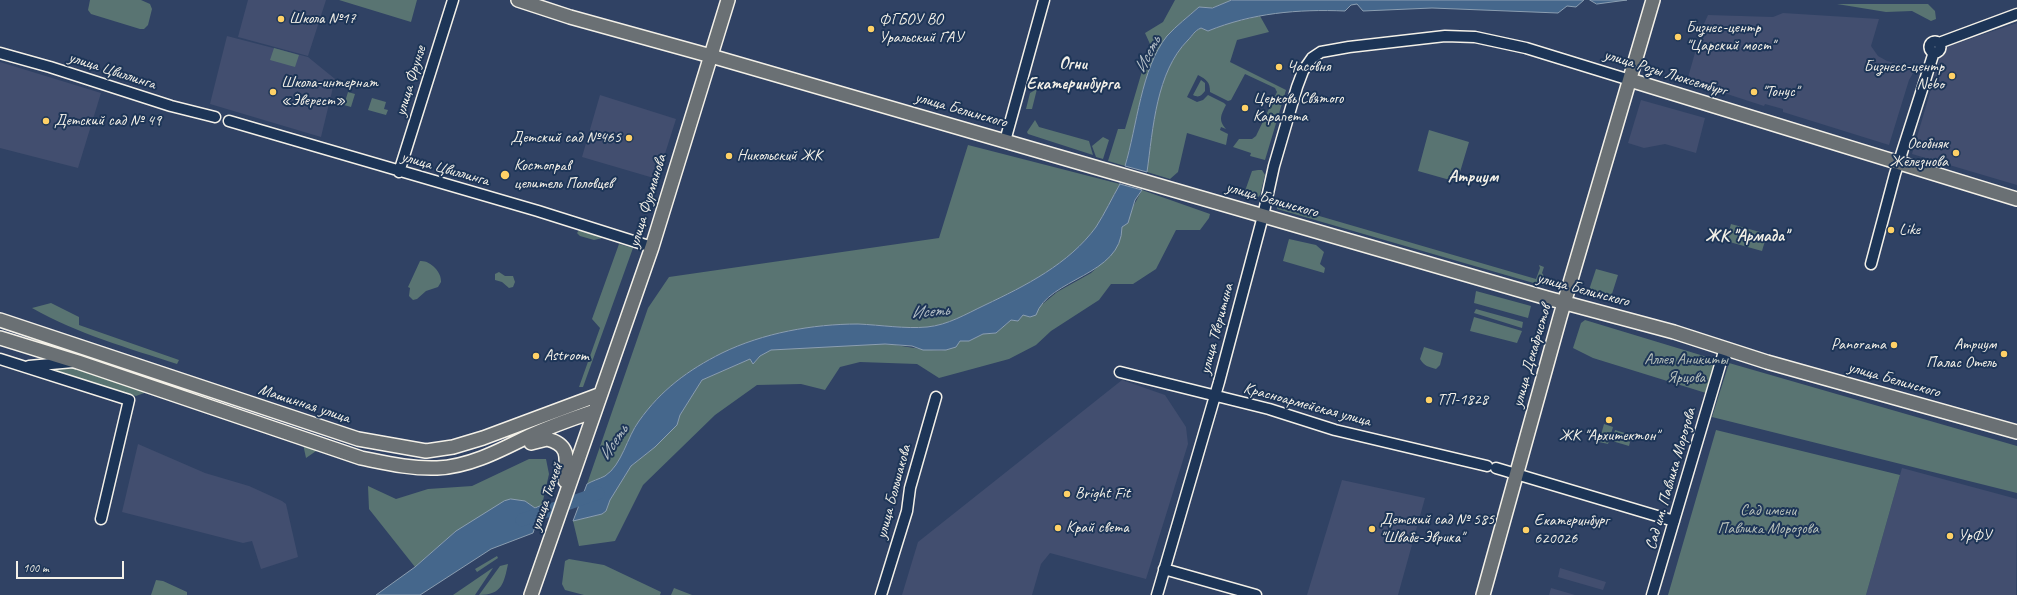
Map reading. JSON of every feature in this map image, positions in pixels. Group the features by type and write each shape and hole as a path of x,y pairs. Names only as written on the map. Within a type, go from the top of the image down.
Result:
{"main road":[{"name":"улица Белинского","path":"518,0 570,17 1122,174 1565,303 1674,332 1774,364 2017,432"},
{"name":"улица Фурманова","path":"595,411 652,246 728,0"},
{"name":"улица Декабристов","path":"1483,595 1516,474 1651,6"},
{"name":"улица Розы Люксембург","path":"1630,80 2017,199"},
{"name":"Машинная улица","path":"0,320 351,436 396,447 426,451 453,447 483,438 601,394"},
{"name":"Машинная улица","path":"0,338 78,362 354,455 397,466 438,468 460,463 508,448 530,436 595,411"},
{"name":"улица Ткачей","path":"531,595 564,500 571,465 595,411"},
{"path":"508,448 517,449 542,439 553,440 561,445 571,465"}],"street":[{"name":"улица Фрунзе","path":"399,172 453,0"},
{"path":"1005,141 1044,0"},
{"path":"1871,264 1898,163 1934,52 1940,49 1944,41 2017,14"},
{"name":"улица Розы Люксембург","path":"1303,71 1312,58 1321,52 1349,47 1445,36 1475,37 1526,48 1630,80"},
{"name":"улица Цвиллинга","path":"0,53 50,67 171,106 215,117"},
{"name":"улица Тверитина","path":"1157,595 1214,396 1263,216 1274,166 1303,71"},
{"name":"улица Цвиллинга","path":"229,121 399,172 538,211 652,246"},
{"name":"Сад им. Павлика Морозова","path":"1652,595 1725,348"},
{"path":"0,359 129,400 101,519"},
{"path":"23,366 78,362"},
{"name":"Красноармейская улица","path":"1120,372 1269,409 1335,430 1492,467 1674,521"},
{"name":"улица Большакова","path":"881,595 907,511 910,488 936,397"},
{"path":"1164,569 1256,595"}],"shaded area":[{"name":"Школа №17","path":"248,0 326,0 308,56 238,37"},
{"path":"1232,0 1584,0 1576,7 1567,6 1558,13 1432,8 1363,11 1357,4 1351,5 1345,11 1310,11 1258,16 1208,31 1201,28 1194,33 1177,53 1163,84 1154,120 1147,172 1125,166 1145,81 1158,49 1167,36 1199,7 1212,8"},
{"path":"1590,0 1627,0 1597,4"},
{"path":"1783,13 1879,19 1871,46 1878,56 1887,61 1916,68 1909,80 1889,145 1783,112 1783,109 1765,104 1764,106 1687,81 1702,28 1708,15 1773,17"},
{"path":"2017,23 2017,185 1912,154 1943,48"},
{"name":"Школа-интернат «Эверест»","path":"227,36 308,57 335,79 321,137 210,104"},
{"name":"Детский сад № 49","path":"0,62 101,93 78,168 0,148"},
{"name":"Детский сад №465","path":"600,95 676,119 657,179 582,157"},
{"path":"1641,100 1705,118 1696,153 1665,144 1644,148 1628,143"},
{"path":"1120,184 1142,190 1135,200 1128,223 1122,227 1119,243 1110,256 1098,267 1054,293 1043,303 1036,315 1030,317 1023,315 1018,321 1011,320 996,333 983,334 969,341 960,341 956,347 946,350 923,350 912,346 885,344 771,350 760,356 753,364 750,359 702,380 680,415 677,425 655,447 631,466 610,500 606,511 602,514 573,521 587,484 605,476 611,471 620,458 639,421 647,410 666,390 698,366 738,346 788,331 841,324 910,328 927,327 957,319 1031,282 1060,263 1085,240 1096,227"},
{"path":"1122,380 1165,395 1186,427 1188,444 1146,579 1050,553 1041,564 1032,595 902,595 918,542"},
{"path":"138,444 205,473 249,486 282,501 286,504 298,557 261,569 252,541 243,543 122,512"},
{"name":"УрФУ","path":"1902,468 2017,499 2016,595 1866,595"},
{"name":"Детский сад № 585 \"Швабе-Эврика\"","path":"1342,480 1425,498 1398,595 1307,595"},
{"path":"511,499 525,501 535,508 542,505 533,533 491,549 420,595 376,595 415,567 456,531 504,501"},
{"path":"1560,568 1606,582 1603,590 1558,577"},
{"path":"1551,588 1575,595 1549,595"}],"green space":[{"path":"90,0 141,0 150,4 152,9 148,25 144,29 140,29 91,14 88,10"},
{"path":"339,0 417,0 411,22"},
{"path":"1175,0 1232,0 1212,8 1199,7 1167,37 1158,50 1145,82 1125,166 1108,161 1118,129 1125,129 1150,44 1145,33 1163,22"},
{"path":"1837,4 1928,4 1935,11 1936,19 1931,21 1912,11 1886,12"},
{"path":"1260,16 1269,32 1237,40 1230,62 1286,90 1265,160 1250,156 1251,153 1233,147 1239,139 1252,139 1256,136 1277,92 1275,88 1245,74 1231,100 1228,101 1210,92 1207,82 1204,78 1198,75 1187,97 1197,102 1203,100 1208,95 1226,105 1221,120 1226,129 1221,127 1220,130 1228,134 1226,145 1187,133 1178,172 1170,179 1147,172 1158,102 1169,68 1177,53 1194,33 1201,28 1208,31 1229,23"},
{"path":"274,48 299,55 295,67 270,60"},
{"path":"1201,80 1205,83 1205,91 1200,96 1193,95"},
{"path":"1037,89 1032,109 1026,109 1030,93"},
{"path":"348,92 355,94 351,107 344,105"},
{"path":"372,98 386,102 384,109 388,110 386,115 368,110"},
{"path":"1035,120 1039,127 1089,141 1093,155 1028,134 1027,132"},
{"path":"1429,130 1469,142 1457,182 1418,171"},
{"path":"1103,137 1109,140 1103,159 1096,157 1092,146"},
{"path":"968,145 1120,184 1096,227 1073,252 1060,263 1031,282 957,319 927,327 841,324 788,331 738,346 698,366 666,390 647,410 639,421 620,458 611,471 605,476 587,484 648,308 669,277 939,238"},
{"path":"1262,170 1265,175 1260,195 1257,198 1246,197 1245,191 1252,171"},
{"path":"1142,190 1210,214 1209,218 1200,230 1176,230 1156,269 1133,284 1111,284 1099,300 1051,331 1036,345 1009,359 939,378 917,364 860,362 840,367 825,390 801,384 757,385 715,415 643,485 615,541 579,546 573,521 602,514 606,511 610,500 631,466 655,447 677,425 680,415 702,380 750,359 753,364 760,356 770,350 856,344 884,344 930,350 945,350 954,347 960,341 969,341 983,334 996,333 1011,320 1018,321 1023,315 1039,307 1057,292 1091,273 1104,261 1122,233 1122,227"},
{"path":"1278,204 1536,279 1540,268 1539,265 1544,267 1542,273 1546,279 1544,286 1277,209"},
{"path":"1731,224 1767,234 1762,251 1726,241"},
{"path":"580,229 607,237 594,240 580,236 577,233"},
{"path":"1289,239 1316,245 1324,252 1320,264 1325,268 1324,273 1283,261"},
{"path":"619,244 633,248 583,387 579,387 600,328 592,319"},
{"path":"420,261 428,262 435,267 440,274 441,282 438,287 426,291 417,299 413,300 409,296 410,288 408,287"},
{"path":"1596,269 1618,275 1611,297 1589,290"},
{"path":"499,272 505,276 513,276 515,282 513,287 509,288 502,282 495,280 495,274"},
{"path":"1476,291 1531,306 1528,318 1474,303"},
{"path":"51,303 79,317 79,325 179,360 177,364 103,340 49,317 32,308"},
{"path":"1476,309 1523,322 1522,328 1474,313"},
{"path":"1474,317 1522,331 1517,343 1470,331"},
{"name":"Аллея Аникиты Ярцова","path":"1585,320 1717,360 1706,393 1593,358 1573,348 1581,323"},
{"path":"1424,347 1443,353 1440,365 1436,369 1425,365 1420,359"},
{"path":"1729,363 2017,446 2017,493 1712,417"},
{"path":"42,368 76,369 147,392 136,396"},
{"path":"1604,424 1613,427 1608,444 1599,442"},
{"path":"1615,430 1628,434 1631,438 1629,446 1612,441"},
{"name":"Сад имени Павлика Морозова","path":"1716,430 1900,475 1866,595 1668,595"},
{"path":"303,444 319,449 306,458"},
{"path":"529,459 546,459 549,474 542,505 535,508 525,501 456,531 415,567 369,509 368,486 396,499 428,489 472,486"},
{"path":"497,556 498,558 477,572 475,569"},
{"path":"569,559 604,565 661,592 660,595 584,595 565,590 562,584 565,561"},
{"path":"508,564 501,587 493,593 479,595 500,566"},
{"path":"493,568 475,595 453,595 491,569"},
{"path":"156,580 163,581 187,592 187,595 151,595"},
{"path":"674,588 692,595 671,595"}],"waterway":[{"name":"Исеть","path":"522,520 598,493"}],"place":[{"name":"Школа №17","path":"281,19"},
{"name":"ФГБОУ ВО Уральский ГАУ","path":"871,29"},
{"name":"Бизнес-центр \"Царский мост\"","path":"1678,37"},
{"name":"Часовня","path":"1279,67"},
{"name":"Бизнесс-центр Nebo","path":"1952,76"},
{"name":"Школа-интернат «Эверест»","path":"273,92"},
{"name":"\"Тонус\"","path":"1754,92"},
{"name":"Церковь Святого Карапета","path":"1245,108"},
{"name":"Детский сад № 49","path":"46,121"},
{"name":"Детский сад №465","path":"629,138"},
{"name":"Особняк Железнова","path":"1956,153"},
{"name":"Никольский ЖК","path":"729,156"},
{"name":"Костоправ целитель Половцев","path":"505,175"},
{"name":"Like","path":"1891,230"},
{"name":"Panorama","path":"1894,345"},
{"name":"Атриум Палас Отель","path":"2004,354"},
{"name":"Astroom","path":"536,356"},
{"name":"ТП-1828","path":"1429,400"},
{"name":"ЖК \"Архитектон\"","path":"1609,420"},
{"name":"Bright Fit","path":"1067,494"},
{"name":"Край света","path":"1058,528"},
{"name":"Детский сад № 585 \"Швабе-Эврика\"","path":"1372,529"},
{"name":"Екатеринбург 620026","path":"1526,530"},
{"name":"УрФУ","path":"1950,536"}],"district":[{"name":"Огни Екатеринбурга","path":"1073,75"},
{"name":"Атриум","path":"1473,177"},
{"name":"ЖК \"Армада\"","path":"1747,237"}]}
